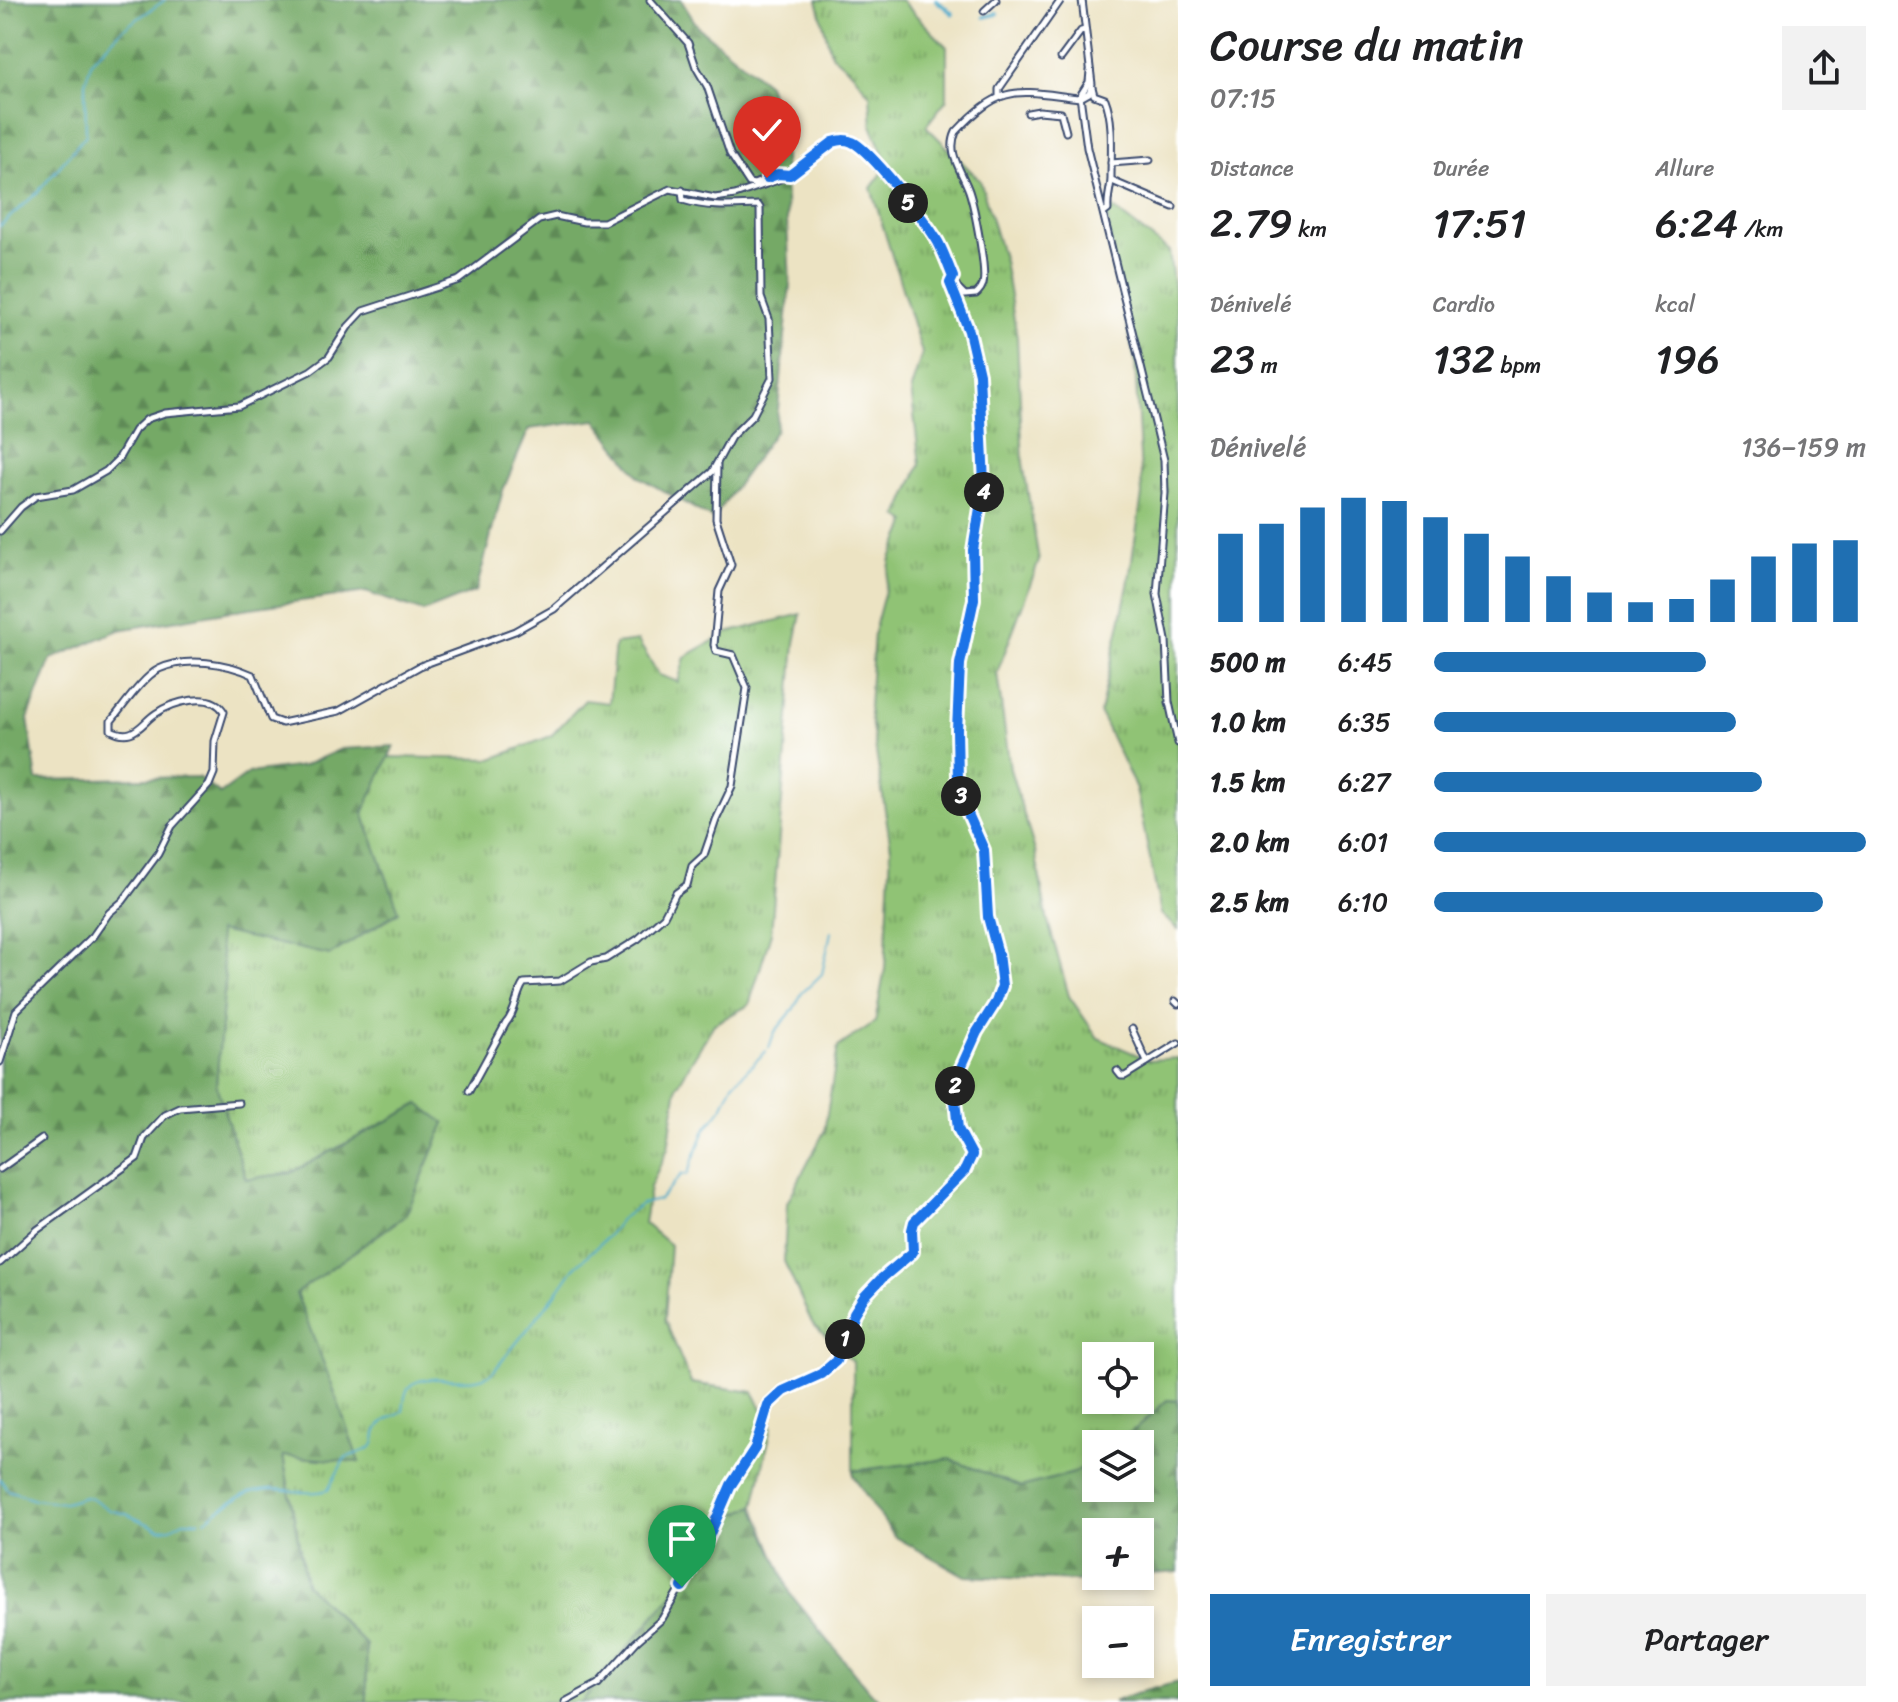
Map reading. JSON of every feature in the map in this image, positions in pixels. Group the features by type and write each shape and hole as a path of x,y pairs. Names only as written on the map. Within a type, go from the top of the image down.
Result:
{"street":[{"path":"650,0 688,43 707,86 730,154 749,183 754,184 778,174 790,175"},
{"path":"984,11 996,0"},
{"path":"999,95 999,89 1061,0"},
{"path":"1082,0 1092,87 1094,95 1107,103 1112,181 1105,212"},
{"path":"1061,58 1085,30"},
{"path":"1090,71 1089,82 1081,95 1087,148 1164,460 1165,493 1157,594 1166,640 1167,693 1178,743"},
{"path":"958,303 965,295 976,294 980,290 983,271 971,198 953,153 956,132 999,95 1019,92 1087,95 1092,87"},
{"path":"1028,113 1061,113 1066,132"},
{"path":"0,531 21,507 36,496 73,490 106,471 119,458 135,430 147,419 165,413 239,406 310,371 329,357 348,327 363,311 459,280 539,220 556,216 584,222 604,222 661,192 682,190 725,197 753,190 790,175 833,142 841,140 856,144 869,156 928,227 957,287 965,295"},
{"path":"1111,163 1150,160"},
{"path":"1112,181 1173,207"},
{"path":"0,1062 16,1011 93,936 109,913 123,901 158,854 172,826 200,798 214,773 215,741 224,712 213,701 201,699 159,711 131,733 120,734 111,730 111,721 159,669 211,662 240,669 253,675 271,719 282,723 339,711 420,666 512,632 544,615 712,472 731,437 753,415 772,378 769,319 761,297 760,208 758,205 697,205 683,200 682,190"},
{"path":"565,1702 606,1677 662,1619 706,1543 731,1485 749,1460 768,1405 783,1391 821,1374 836,1361 854,1313 864,1297 882,1278 909,1258 914,1246 914,1222 941,1197 965,1170 972,1157 958,1129 954,1091 977,1032 1002,986 998,954 988,917 984,850 961,798 958,779 960,664 974,599 973,550 984,484 979,374 972,340 950,283 953,277"},
{"path":"469,1091 514,1015 519,990 524,983 566,979 591,962 606,959 638,939 664,916 673,898 687,885 692,866 704,855 716,820 730,793 747,688 733,655 716,651 714,645 719,591 731,565 716,519 716,465"},
{"path":"1132,1029 1147,1062"},
{"path":"1117,1071 1125,1076 1178,1043"},
{"path":"0,1263 37,1230 137,1158 144,1138 165,1115 180,1108 239,1103"},
{"path":"0,1169 42,1139"}],"green space":[{"path":"0,0 681,0 698,27 768,84 783,134 790,285 776,430 713,519 639,477 596,420 529,429 503,490 476,591 423,612 366,592 119,630 51,659 28,719 37,780 198,777 220,794 249,773 303,766 341,749 394,746 363,813 399,911 330,955 218,931 225,981 216,1085 246,1179 291,1173 419,1104 445,1123 406,1215 296,1293 359,1462 283,1456 306,1584 366,1645 367,1702 0,1702"},
{"path":"817,0 901,0 947,47 947,99 926,126 980,180 1004,261 1017,337 1023,463 1039,561 997,673 1010,769 1035,851 1047,918 1069,996 1098,1038 1149,1060 1178,1058 1178,1401 1167,1400 1154,1412 1154,1342 1082,1342 1082,1414 1152,1414 1134,1430 1082,1430 1082,1468 1075,1473 1021,1487 949,1459 853,1471 853,1362 812,1323 784,1261 787,1203 824,1132 838,1047 875,1022 885,969 891,848 869,707 874,632 891,558 907,522 898,516 920,465 911,389 922,353 871,188 888,165 872,128 870,95 852,72 831,54"},
{"path":"1105,202 1169,251 1178,320 1178,930 1161,914 1136,789 1100,713 1128,586 1142,495 1135,361 1114,267"},
{"path":"801,614 795,643 771,933 749,1005 714,1024 677,1086 668,1148 650,1187 644,1223 670,1245 665,1320 691,1383 753,1392 772,1426 754,1506 728,1517 675,1592 581,1702 367,1702 366,1645 306,1584 283,1455 358,1462 296,1293 406,1215 419,1104 291,1173 246,1179 216,1085 225,981 218,930 330,955 399,912 363,813 388,757 492,759 551,736 585,700 609,703 615,644 638,641 659,675 678,682 685,657 727,633"},
{"path":"1167,1400 1178,1401 1178,1572 1154,1574 1154,1518 1082,1518 1082,1580 965,1576 894,1536 853,1476 853,1471 949,1459 1021,1487 1074,1473 1082,1467 1082,1502 1154,1502 1154,1430 1134,1430"},
{"path":"754,1506 791,1595 869,1691 883,1702 581,1702 675,1592 709,1539 728,1517"},
{"path":"1178,1682 1178,1702 1113,1702 1140,1692"}],"waterway":[{"path":"0,226 38,192 86,135 85,82 92,60 123,29 165,0"},
{"path":"936,0 953,14"},
{"path":"984,17 997,14"},
{"path":"769,1048 774,1033 802,993 822,974 831,932"},
{"path":"205,1520 236,1499 253,1492 272,1489 328,1490 345,1458 372,1446 382,1424 403,1411 405,1394 410,1386 427,1379 473,1379 493,1372 573,1269 621,1219 641,1204 659,1200 682,1174 687,1175 705,1130 722,1108 733,1084 766,1051"},
{"path":"0,1479 8,1490 35,1499 65,1503 92,1498 109,1510 159,1529 171,1528 183,1521 198,1521"}],"route":[{"path":"682,1587 706,1543 731,1485 755,1448 768,1405 783,1391 821,1374 836,1361 854,1313 864,1297 913,1252 914,1222 934,1205 970,1163 972,1155 958,1129 955,1116 955,1082 1002,986 998,954 988,917 984,850 961,798 958,779 960,664 974,599 975,528 984,492 981,394 972,340 950,283 953,277 939,244 856,144 841,140 833,142 790,175 778,174 767,178"}]}
